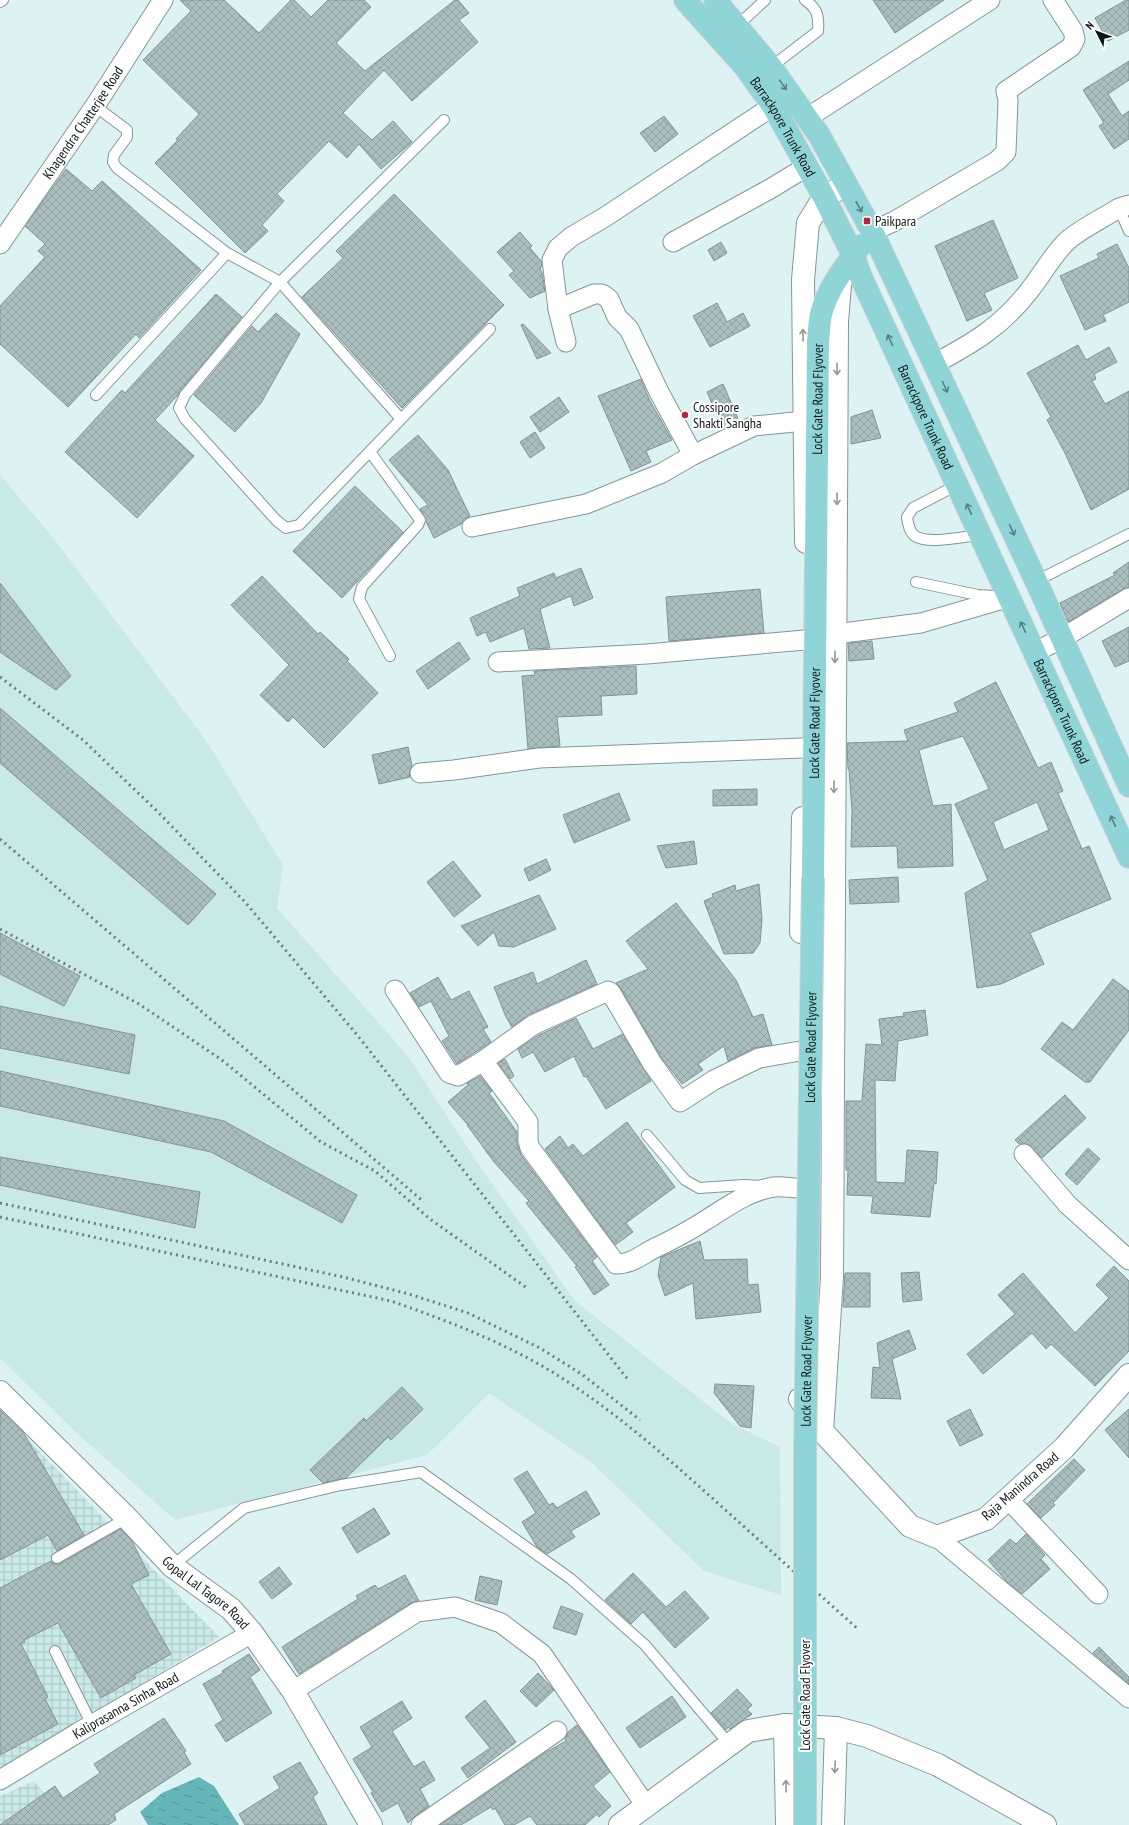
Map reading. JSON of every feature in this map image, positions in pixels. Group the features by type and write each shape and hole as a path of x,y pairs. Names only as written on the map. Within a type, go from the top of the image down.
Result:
{"main road":[{"name":"Barrackpore Trunk Road","path":"685,0 746,68 773,106 824,197 854,255 861,277 1129,857"},
{"name":"Barrackpore Trunk Road","path":"714,0 771,67 807,118 819,136 872,231 1036,581 1129,786"},
{"name":"Lock Gate Road Flyover","path":"806,1825 805,1459 813,957 818,342 821,315 826,300 840,274 872,231"}],"street":[{"name":"Khagendra Chatterjee Road","path":"0,244 95,106 163,0"},
{"path":"807,118 990,0"},
{"path":"872,231 893,222 996,161 1006,152 1008,100 1006,90 1071,48 1075,39 1073,31 1054,0"},
{"path":"566,342 558,309 552,260 558,248 571,237 605,217 773,106"},
{"path":"673,242 770,189 806,167"},
{"path":"846,185 824,197 808,223 803,273 805,640 798,1188 798,1396 822,1431 910,1526 937,1537 1129,1698"},
{"path":"934,364 975,341 994,328 1030,290 1049,261 1067,241 1124,206"},
{"path":"822,1431 832,1277 837,321 840,274"},
{"path":"558,309 594,294 602,294 609,299 617,317 629,329 659,392 693,455"},
{"path":"472,527 586,504 662,472 693,455 754,426 804,421"},
{"path":"835,634 921,623 1010,598"},
{"path":"1035,652 1061,639 1129,598"},
{"path":"498,662 647,654 805,640"},
{"path":"420,773 454,770 539,758 803,748"},
{"path":"395,990 449,1073 458,1076 483,1061 533,1025 608,991 611,993 652,1063 680,1102 714,1080 759,1058 800,1051"},
{"path":"483,1061 528,1122 528,1141 530,1148 616,1264 626,1264 675,1239 757,1191 776,1187 798,1188"},
{"path":"1024,1154 1068,1205 1129,1260"},
{"name":"Raja Manindra Road","path":"937,1537 986,1519 1064,1448 1129,1375"},
{"name":"Gopal Lal Tagore Road","path":"0,1392 127,1518 172,1566 231,1609 252,1633 293,1691 371,1825"},
{"path":"1008,1500 1098,1594"},
{"path":"293,1691 418,1612 455,1607 501,1623 542,1654 646,1806"},
{"name":"Kaliprasanna Sinha Road","path":"0,1780 252,1633"},
{"path":"785,1725 787,1825"},
{"path":"620,1825 748,1731 785,1725 836,1728 866,1736 938,1765 1031,1822"},
{"path":"833,1825 836,1728"},
{"path":"421,1825 557,1731"}],"lane":[{"path":"737,26 765,0"},
{"path":"771,67 818,31 819,18 811,4 805,0"},
{"path":"95,106 127,130 127,137 114,155 113,162 117,168 227,253 280,282 401,419"},
{"path":"444,120 280,282 185,395 179,408 185,419 276,520 286,528 299,526 401,419 490,329"},
{"path":"1124,206 1129,231"},
{"path":"96,395 227,253"},
{"path":"370,452 420,520 418,525 362,587 360,592 360,599 390,656"},
{"path":"957,485 913,508 907,517 909,527 915,536 928,541 980,535"},
{"path":"1036,581 1129,534"},
{"path":"916,582 978,595 1010,598"},
{"path":"647,1135 685,1180 699,1188 744,1184 776,1187"},
{"path":"172,1566 244,1508 341,1484 421,1472 571,1579 645,1645 730,1745"},
{"path":"57,1558 127,1518"},
{"path":"55,1651 92,1725"}],"shaded area":[{"path":"0,475 51,535 207,742 283,865 277,908 407,1055 479,1165 575,1301 732,1424 780,1447 781,1595 704,1571 592,1463 489,1393 427,1455 175,1520 80,1436 0,1358"},
{"path":"0,1411 219,1637 0,1770"},
{"path":"34,1781 70,1825 0,1825 0,1796"}],"water":[{"path":"199,1777 214,1786 239,1825 148,1825 140,1812 162,1793"}],"building":[{"path":"180,0 224,0 259,33 291,0 294,0 311,17 328,0 364,0 371,7 336,43 365,71 455,0 458,0 469,13 459,20 478,42 412,101 384,70 343,113 372,140 393,121 412,142 381,169 359,144 347,158 329,141 277,194 284,201 262,225 268,231 245,253 155,163 178,140 176,139 199,114 143,60 191,11"},
{"path":"873,0 944,0 895,33"},
{"path":"1126,0 1129,0 1129,30 1108,41 1095,18"},
{"path":"1129,61 1129,80 1108,94 1122,116 1129,111 1129,139 1114,149 1099,126 1104,123 1083,90"},
{"path":"664,116 678,134 655,152 640,133"},
{"path":"66,169 92,191 102,181 201,270 139,338 136,334 68,407 0,344 0,306 45,257 38,251 45,244 25,226"},
{"path":"394,194 504,305 402,408 302,297 343,258 336,251"},
{"path":"993,220 1018,278 984,293 992,310 967,321 935,246"},
{"path":"520,232 532,246 530,248 541,261 542,266 540,268 545,291 530,298 509,275 514,271 497,252"},
{"path":"721,242 727,253 714,261 708,250"},
{"path":"1117,244 1129,268 1129,302 1103,315 1106,321 1085,330 1060,276 1099,258 1097,254"},
{"path":"216,294 242,317 177,396 155,420 194,456 137,518 65,452 122,390 125,393"},
{"path":"717,303 727,322 743,313 750,326 710,347 693,316"},
{"path":"276,313 300,334 261,403 235,432 194,395 252,326 258,332"},
{"path":"523,324 551,353 537,359 521,325"},
{"path":"1078,345 1086,360 1109,347 1117,362 1094,374 1096,379 1092,381 1105,404 1129,391 1129,489 1091,510 1065,453 1047,420 1051,417 1027,373"},
{"path":"641,379 649,399 672,440 646,451 651,462 631,471 598,396"},
{"path":"723,384 739,421 723,429 707,392"},
{"path":"559,397 569,412 540,432 530,417"},
{"path":"872,410 881,438 851,444 851,417"},
{"path":"535,432 545,448 530,458 520,442"},
{"path":"418,435 448,470 470,516 464,519 461,524 434,538 420,509 428,505 389,460"},
{"path":"355,486 403,532 342,598 293,551"},
{"path":"1129,562 1129,587 1123,589 1068,622 1060,603 1115,575 1113,573"},
{"path":"581,568 593,598 574,606 571,596 540,609 550,648 529,649 524,628 490,642 486,632 477,636 470,618 520,596 517,588 554,573 556,578"},
{"path":"262,576 318,634 320,632 349,659 347,661 378,693 324,748 293,717 288,722 260,695 289,665 231,605"},
{"path":"0,583 71,676 56,690 0,652"},
{"path":"760,589 764,633 669,641 666,597"},
{"path":"1129,627 1129,661 1115,667 1102,641"},
{"path":"872,641 874,659 849,661 848,643"},
{"path":"459,642 470,659 428,689 416,671"},
{"path":"636,666 637,694 601,696 602,715 557,717 560,746 528,749 522,676 535,675 534,671"},
{"path":"996,682 1038,768 1051,762 1063,791 1058,793 1082,849 1089,846 1111,899 1030,933 1044,964 1001,984 977,988 965,893 988,880 955,804 989,789 963,736 919,750 933,806 951,804 953,866 898,868 897,846 851,847 852,811 847,743 908,741 904,730 958,712 954,703","holes":["1037,802 1049,830 1004,850 993,822"]},
{"path":"0,708 216,894 188,925 0,763"},
{"path":"408,747 412,766 409,774 410,777 379,784 372,755"},
{"path":"757,789 757,805 713,806 713,790"},
{"path":"619,793 630,820 574,843 563,815"},
{"path":"694,841 697,864 666,868 657,846"},
{"path":"546,859 551,870 529,881 524,869"},
{"path":"453,861 481,896 454,917 427,882"},
{"path":"898,877 899,902 850,904 849,880"},
{"path":"759,884 762,919 760,943 753,953 724,954 704,901 713,897 712,894 735,885 736,891"},
{"path":"539,895 556,929 514,947 499,946 494,932 478,946 461,926"},
{"path":"676,903 736,980 753,1017 763,1014 772,1045 754,1048 728,1061 724,1046 698,1064 703,1070 682,1084 661,1057 620,987 616,983 648,969 626,941"},
{"path":"0,933 80,976 64,1006 0,974"},
{"path":"586,960 597,984 528,1015 512,1027 506,1017 494,987 533,972 537,984"},
{"path":"438,977 451,1000 469,991 488,1027 483,1029 491,1042 457,1064 442,1041 449,1036 431,1001 419,1007 410,993"},
{"path":"1113,979 1129,991 1129,1030 1090,1082 1085,1082 1041,1049 1062,1022 1073,1030"},
{"path":"0,1006 135,1035 129,1074 0,1048"},
{"path":"925,1010 928,1035 898,1041 895,1081 875,1080 876,1182 905,1183 907,1150 938,1152 936,1184 934,1183 930,1217 871,1213 873,1196 847,1195 848,1170 846,1170 846,1101 862,1101 866,1044 882,1045 879,1019 904,1016 903,1013"},
{"path":"576,1018 593,1049 623,1034 651,1081 606,1109 586,1076 584,1077 574,1056 545,1072 533,1052 522,1058 518,1049 539,1035"},
{"path":"505,1059 514,1076 510,1079 498,1063"},
{"path":"0,1071 224,1121 357,1195 342,1223 211,1152 0,1106"},
{"path":"480,1076 492,1091 489,1093 517,1132 517,1144 521,1155 597,1257 592,1261 609,1285 594,1295 575,1267 577,1266 526,1203 529,1201 494,1162 468,1125 448,1102 468,1085 467,1083"},
{"path":"1065,1095 1086,1118 1042,1158 1028,1144 1019,1144 1015,1140"},
{"path":"627,1122 675,1187 626,1223 633,1232 615,1245 545,1149 560,1136 568,1148 573,1144 583,1156"},
{"path":"1088,1148 1100,1159 1077,1185 1065,1174"},
{"path":"0,1157 200,1192 195,1228 0,1185"},
{"path":"700,1241 704,1260 747,1259 748,1285 758,1284 761,1312 696,1319 693,1283 665,1296 658,1275 661,1257"},
{"path":"1114,1266 1129,1281 1129,1351 1095,1386 1051,1344 1046,1349 1032,1333 983,1374 967,1354 1015,1314 998,1295 1023,1273 1075,1333 1109,1298 1096,1285"},
{"path":"919,1272 922,1300 903,1302 901,1273"},
{"path":"845,1273 870,1273 870,1307 843,1307"},
{"path":"909,1330 916,1349 892,1359 901,1399 871,1398 873,1367 880,1368 877,1343"},
{"path":"715,1384 754,1386 751,1428 740,1426 714,1393"},
{"path":"402,1387 423,1409 391,1440 388,1437 346,1478 323,1483 310,1470 364,1418 366,1421"},
{"path":"970,1409 983,1435 960,1446 947,1421"},
{"path":"1129,1409 1129,1458 1105,1430"},
{"path":"0,1410 23,1432 84,1535 57,1551 48,1535 0,1560"},
{"path":"1074,1459 1085,1470 1053,1503 1055,1505 1041,1518 1027,1504"},
{"path":"527,1471 549,1505 553,1503 557,1508 586,1491 600,1514 571,1531 575,1537 547,1554 537,1547 522,1522 536,1513 514,1479"},
{"path":"374,1508 390,1534 357,1553 342,1528"},
{"path":"120,1529 132,1541 149,1575 131,1584 171,1654 134,1675 136,1678 101,1698 58,1623 24,1640 25,1642 21,1644 48,1697 45,1699 58,1724 0,1755 0,1588 51,1561 54,1564 60,1564"},
{"path":"1026,1534 1045,1555 1041,1559 1050,1569 1022,1594 1008,1583 988,1560 1010,1539 1016,1544"},
{"path":"279,1567 292,1584 272,1599 259,1582"},
{"path":"633,1573 666,1607 685,1591 709,1618 675,1648 643,1612 631,1624 605,1600"},
{"path":"405,1575 419,1601 411,1603 299,1674 282,1647 358,1599 356,1596 375,1585 378,1589"},
{"path":"480,1576 502,1581 497,1605 475,1600"},
{"path":"561,1606 583,1614 576,1635 553,1628"},
{"path":"1099,1647 1129,1677 1129,1684 1093,1653"},
{"path":"249,1654 260,1670 250,1677 272,1713 226,1742 215,1725 223,1720 203,1684 223,1673 222,1671"},
{"path":"538,1673 554,1690 536,1707 520,1691"},
{"path":"737,1689 752,1705 747,1710 752,1714 730,1729 728,1727 726,1730 711,1713"},
{"path":"672,1696 686,1717 640,1748 626,1728"},
{"path":"485,1700 516,1742 468,1778 461,1768 490,1748 465,1717"},
{"path":"402,1701 412,1718 392,1731 414,1767 424,1761 435,1780 420,1789 429,1806 408,1823 398,1803 382,1812 371,1793 373,1792 353,1759 372,1747 360,1727"},
{"path":"164,1718 186,1751 184,1752 191,1764 114,1814 116,1820 108,1825 0,1825 55,1786 63,1798 100,1773 94,1764"},
{"path":"577,1725 610,1772 593,1786 611,1806 599,1817 597,1814 585,1825 537,1825 530,1816 514,1825 505,1825 495,1808 493,1810 491,1807 461,1825 440,1825 543,1754 566,1741 565,1739 568,1732"},
{"path":"300,1762 318,1793 313,1797 327,1825 245,1825 239,1814 280,1788 273,1777"}],"railway":[{"path":"0,677 83,740 157,811 245,902 358,1036 629,1381"},
{"path":"0,839 424,1202"},
{"path":"0,929 139,1004 222,1060 321,1142 375,1171 430,1219 527,1288"},
{"path":"0,1203 343,1277 409,1294 468,1313 540,1348 583,1375 640,1420"},
{"path":"0,1217 391,1301 454,1324 515,1351 577,1388 641,1436 859,1630"}],"place":[{"name":"Paikpara","path":"867,221"},
{"name":"Cossipore Shakti Sangha","path":"685,415"}]}
